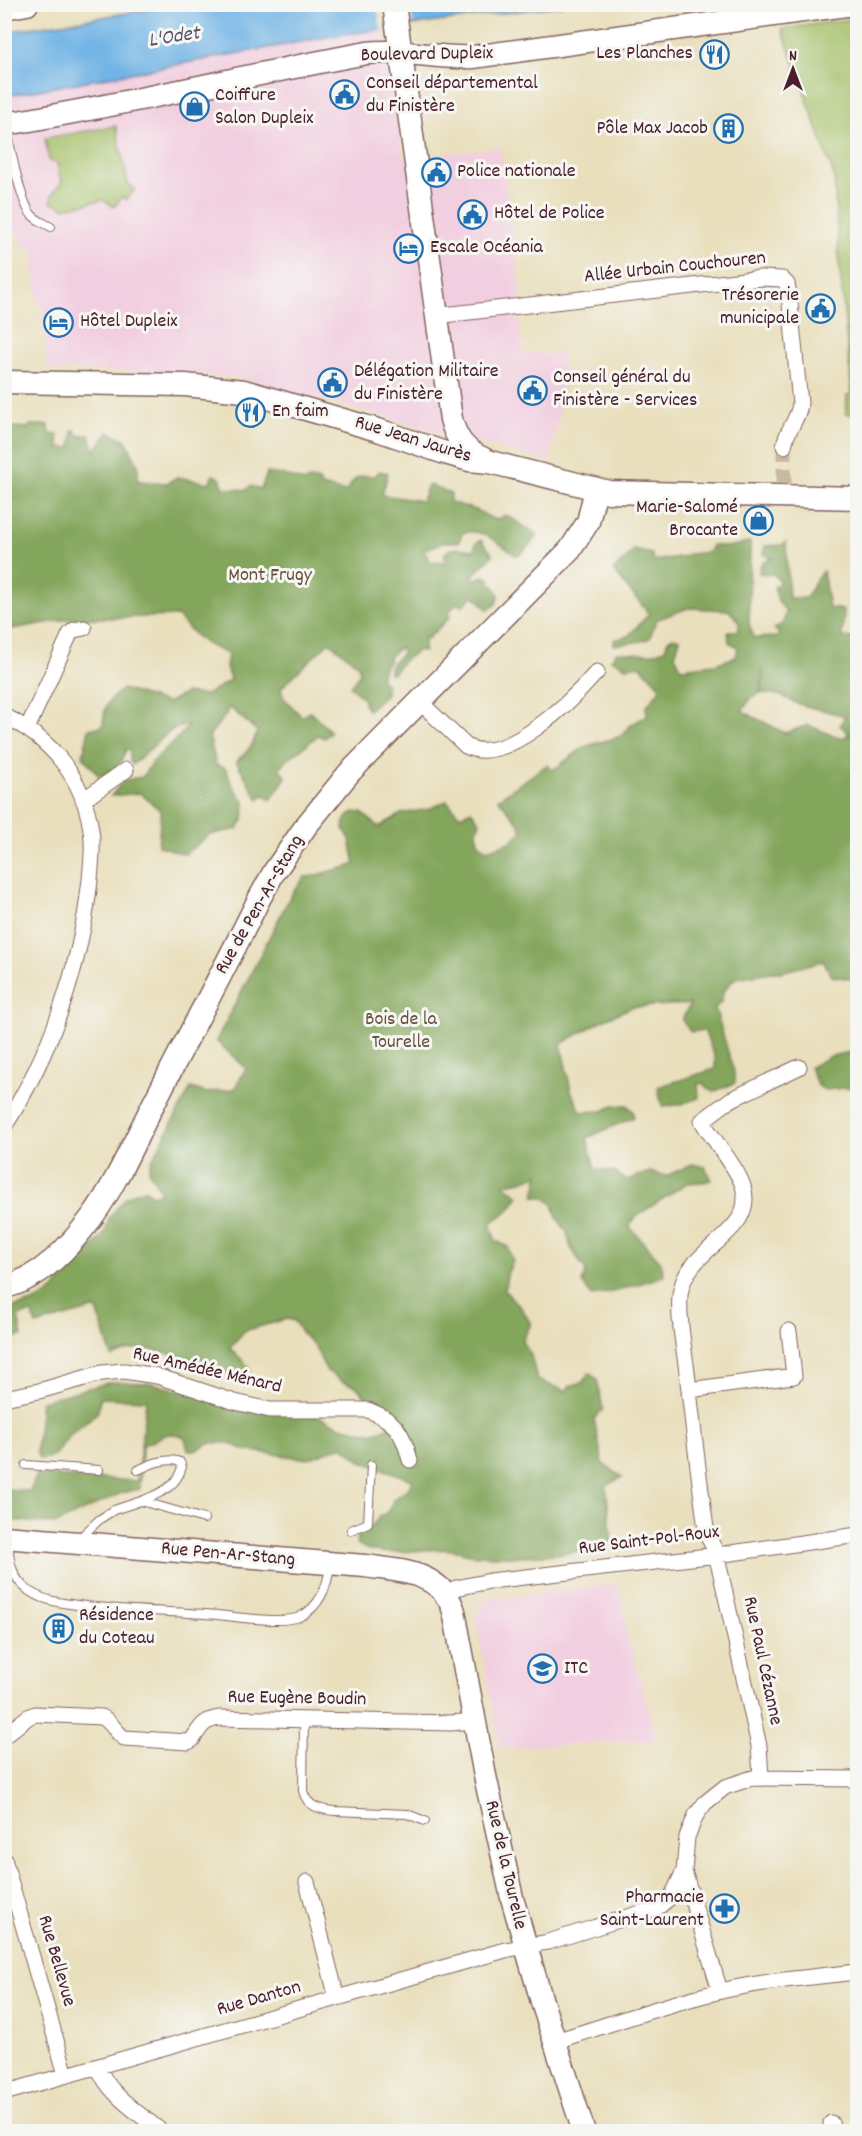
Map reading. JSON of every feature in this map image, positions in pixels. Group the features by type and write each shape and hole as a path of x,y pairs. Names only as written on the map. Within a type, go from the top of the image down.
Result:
{"street":[{"path":"4,8 27,4"},
{"path":"394,4 435,316 452,425 464,447 490,462"},
{"name":"Boulevard Dupleix","path":"5,124 88,110 225,80 367,53 387,51 453,58 473,57 853,4"},
{"name":"Allée Urbain Couchouren","path":"435,316 761,278 782,279 787,284 789,294 801,403 797,417 786,434 784,446"},
{"name":"Rue Jean Jaurès","path":"4,382 185,385 244,391 381,430 469,460 490,462 619,494 784,490 858,498"},
{"path":"424,446 443,438 452,425"},
{"name":"Rue de Pen-Ar-Stang","path":"4,1287 21,1282 51,1262 71,1243 94,1215 274,872 306,826 340,783 570,550 588,522 596,489"},
{"path":"27,729 58,656 70,634 74,630 84,628"},
{"path":"420,702 466,747 474,751 492,750 545,722 571,700 597,672"},
{"path":"4,716 27,729 63,761 83,800 91,829 92,848 85,918 78,954 48,1040 26,1090 4,1128"},
{"path":"83,800 126,770"},
{"name":"Rue Paul Cézanne","path":"761,1777 759,1746 717,1555 707,1535 680,1315 682,1286 687,1273 695,1260 733,1229 740,1218 744,1196 740,1179 702,1121 716,1108 730,1100 799,1067"},
{"path":"689,1390 794,1376 789,1331"},
{"name":"Rue Amédée Ménard","path":"4,1398 102,1374 133,1371 270,1410 368,1410 382,1415 395,1425 403,1437 410,1460"},
{"name":"Rue Saint-Pol-Roux","path":"446,1593 456,1588 490,1581 717,1555 858,1535"},
{"name":"Rue Pen-Ar-Stang","path":"7,1537 331,1563 414,1574 432,1582 446,1593"},
{"name":"Rue de la Tourelle","path":"446,1593 454,1611 502,1856 526,1947 584,2132"},
{"name":"Rue Eugène Boudin","path":"4,1736 35,1714 96,1715 109,1720 118,1734 124,1738 188,1742 192,1740 200,1725 212,1719 451,1723 474,1721"},
{"path":"720,1991 684,1871 687,1837 696,1815 705,1803 725,1787 761,1777 858,1779"},
{"name":"Rue Bellevue","path":"4,1859 66,2075"},
{"name":"Rue Danton","path":"4,2093 505,1950 548,1942 657,1908 672,1896 684,1871"},
{"path":"306,1882 337,1998"},
{"path":"555,2041 720,1991 858,1972"},
{"path":"98,2066 102,2077 112,2090 162,2132"}],"lane":[{"path":"5,124 28,208 38,220 51,227"},
{"path":"83,1543 84,1534 100,1519 114,1510 163,1492 171,1485 182,1467 180,1462 173,1460 150,1464 138,1470"},
{"path":"26,1465 99,1470"},
{"path":"351,1530 368,1523 371,1465"},
{"path":"141,1501 204,1519"},
{"path":"7,1537 9,1563 24,1587 40,1597 76,1605 259,1618 296,1618 311,1609 322,1595 331,1563"},
{"path":"304,1720 303,1791 305,1799 310,1804 324,1810 407,1814 425,1821"}],"shaded area":[{"path":"382,29 404,159 500,147 521,293 519,321 524,355 525,353 562,353 564,369 559,416 549,462 241,378 167,372 47,370 42,306 39,306 32,263 35,261 32,247 21,248 21,235 5,227 5,97 183,63"},
{"path":"619,1584 626,1629 657,1740 500,1748 476,1618 482,1604 488,1599"}],"green space":[{"path":"857,18 858,414 846,414 847,395 852,394 839,260 834,176 782,29"},
{"path":"116,126 128,184 135,189 127,200 122,197 114,207 103,200 65,208 51,202 51,196 63,180 60,178 57,163 49,161 45,138"},
{"name":"Mont Frugy","path":"30,425 49,425 50,434 58,435 59,448 71,448 73,430 76,430 77,435 90,435 94,451 109,432 126,440 138,466 138,481 167,483 177,477 209,483 213,475 220,478 224,488 247,490 250,486 261,489 267,473 284,475 304,482 311,479 319,481 321,486 346,492 357,478 374,476 380,471 388,473 382,495 422,501 430,485 451,494 450,502 476,510 495,520 506,515 538,535 521,554 516,555 484,534 477,532 462,533 459,542 445,542 423,550 431,562 445,562 445,553 451,549 474,550 476,543 481,540 493,555 472,576 474,580 483,576 490,579 489,585 493,585 499,595 494,606 487,609 474,595 462,606 457,603 448,613 450,617 427,639 424,637 424,652 419,650 403,661 393,673 389,673 389,667 403,652 400,647 388,658 390,660 385,665 380,679 386,684 386,694 368,710 364,699 350,686 360,673 358,665 329,642 281,688 283,697 302,717 310,711 331,732 324,738 318,735 279,768 286,777 271,800 263,794 259,800 236,761 250,748 257,731 230,708 226,710 227,713 209,736 216,765 226,769 231,783 245,803 244,818 238,829 209,835 185,854 158,846 161,811 140,793 111,796 124,780 143,777 158,756 189,725 173,729 133,764 130,762 130,750 126,749 117,767 105,775 99,776 83,756 89,729 103,726 107,704 123,689 167,703 186,693 206,695 230,680 226,667 228,654 200,639 178,616 70,619 5,630 4,462 10,439 10,427 29,428"},
{"name":"Bois de la Tourelle","path":"750,542 749,624 754,638 777,637 779,633 774,629 783,623 786,612 778,601 774,587 780,582 775,575 759,573 763,562 773,558 763,554 765,546 782,545 786,542 789,598 806,598 823,571 829,608 844,610 842,637 857,638 857,978 832,976 823,961 781,972 735,978 723,992 722,1001 715,1008 734,1072 735,1083 713,1092 702,1083 698,1084 699,1098 678,1105 662,1106 658,1087 715,1069 715,1058 704,1030 691,1032 682,1020 690,1004 632,1007 605,1019 561,1044 571,1091 581,1112 602,1111 613,1106 627,1105 633,1111 634,1117 587,1138 595,1169 615,1172 626,1180 650,1172 666,1176 692,1164 705,1167 712,1180 687,1183 638,1215 629,1226 661,1262 664,1276 592,1296 582,1283 586,1271 571,1248 567,1232 557,1218 553,1204 543,1197 534,1196 539,1174 522,1181 504,1184 519,1196 510,1209 490,1224 496,1241 508,1247 513,1262 507,1274 505,1291 522,1309 531,1324 522,1341 531,1355 537,1380 566,1391 570,1386 583,1382 589,1373 597,1379 603,1409 594,1419 603,1464 622,1477 606,1486 612,1542 565,1553 528,1556 475,1555 440,1549 376,1552 356,1543 360,1530 371,1527 380,1516 389,1511 393,1500 408,1489 413,1480 361,1461 342,1446 308,1459 244,1450 231,1443 208,1443 197,1450 188,1450 185,1438 172,1434 142,1445 140,1489 119,1494 56,1524 5,1520 5,1489 30,1491 37,1475 137,1481 146,1400 100,1398 98,1412 69,1436 53,1457 39,1459 36,1452 41,1401 111,1382 152,1383 316,1415 340,1426 370,1433 389,1428 386,1412 367,1399 356,1386 343,1382 326,1370 314,1345 302,1334 294,1321 287,1319 244,1331 230,1348 249,1367 252,1383 191,1360 158,1351 130,1350 112,1357 97,1310 93,1309 36,1325 32,1313 18,1316 22,1336 5,1340 5,1309 38,1300 55,1288 105,1233 109,1218 126,1197 140,1190 146,1190 152,1195 161,1192 149,1171 150,1164 191,1088 206,1093 234,1089 246,1068 216,1041 291,895 305,877 355,864 350,839 344,829 345,820 353,812 362,813 379,827 401,814 429,809 447,801 460,816 471,810 480,822 476,833 478,842 487,850 510,842 522,831 518,822 498,799 547,765 553,770 584,747 621,736 631,725 647,715 646,707 661,688 640,665 626,667 611,659 617,652 650,654 665,649 668,640 673,637 680,639 675,655 681,668 715,664 736,657 738,647 729,642 728,631 738,631 739,624 728,610 688,608 656,620 650,638 614,645 614,640 628,636 649,614 613,570 633,550 652,554 653,561 709,552 712,545 728,547","holes":["763,667 762,693 779,695 798,704 845,716 840,725 849,734 841,739 808,725 785,733 742,711 752,697 761,693"]},
{"path":"857,1051 857,1095 855,1087 825,1090 817,1085 810,1067 831,1056"}],"water":[{"name":"L'Odet","path":"179,5 565,5 339,35 5,96 4,32"}],"pier":[{"path":"377,5 411,5 413,25 381,30"}],"tunnel":[{"path":"784,446 784,483"}],"place":[{"name":"Les Planches","path":"714,54"},
{"name":"Conseil départemental du Finistère","path":"345,95"},
{"name":"Coiffure Salon Dupleix","path":"194,107"},
{"name":"Pôle Max Jacob","path":"729,129"},
{"name":"Police nationale","path":"436,172"},
{"name":"Hôtel de Police","path":"473,214"},
{"name":"Escale Océania","path":"409,248"},
{"name":"Trésorerie municipale","path":"820,308"},
{"name":"Hôtel Dupleix","path":"59,322"},
{"name":"Délégation Militaire du Finistère","path":"333,383"},
{"name":"Conseil général du Finistère - Services","path":"532,390"},
{"name":"En faim","path":"251,412"},
{"name":"Marie-Salomé Brocante","path":"759,520"},
{"name":"Résidence du Coteau","path":"58,1628"},
{"name":"ITC","path":"543,1669"},
{"name":"Pharmacie Saint-Laurent","path":"725,1909"}]}
